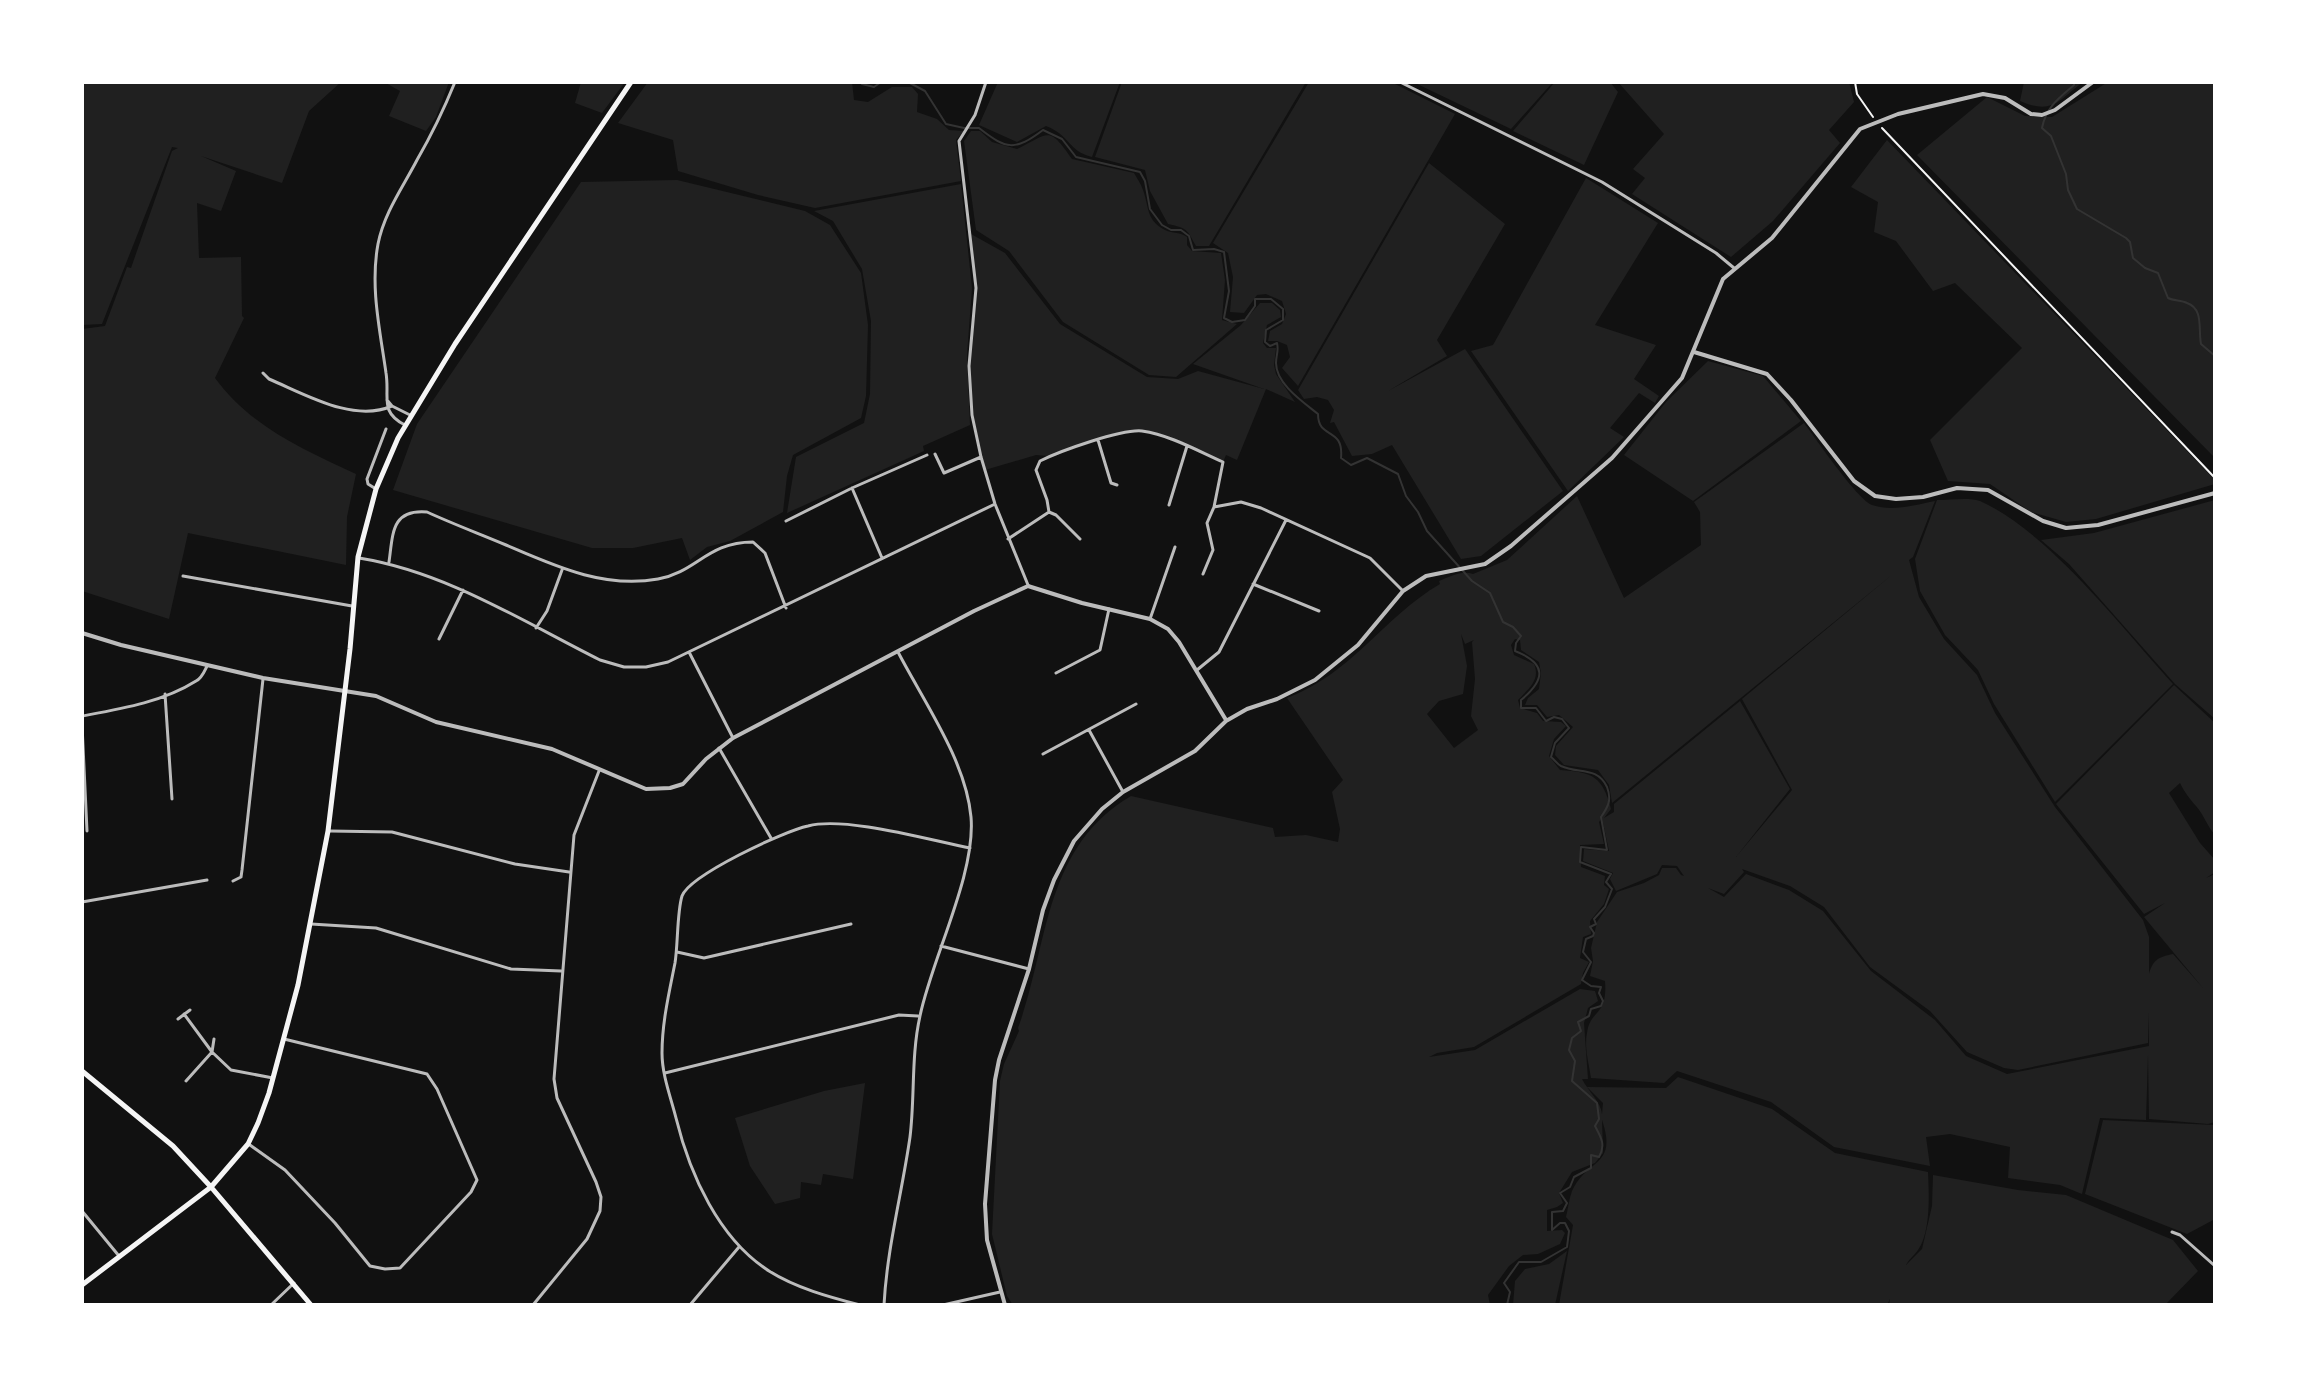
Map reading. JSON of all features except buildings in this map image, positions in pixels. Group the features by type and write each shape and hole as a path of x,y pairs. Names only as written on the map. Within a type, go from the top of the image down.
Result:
{"main road":[{"path":"82,1285 211,1187 248,1144 258,1123 284,1039 311,924 328,831 358,557 376,489 405,425 455,344 631,82"},
{"path":"82,1071 144,1120 211,1187 311,1305"}],"street":[{"path":"405,425 390,416 387,400 388,383 375,294 379,243 390,210 438,122 455,82"},
{"path":"986,82 975,115 959,141 976,288 969,366 973,424 995,504 1028,586"},
{"path":"1400,82 1602,182 1716,253 1734,268"},
{"path":"1005,1305 987,1240 985,1204 999,1060 1054,880 1074,841 1088,823 1123,792 1195,751 1226,721 1315,680 1358,645 1403,591 1426,576 1485,564 1511,546 1612,458 1672,392 1694,352 1723,279 1772,238 1860,129 1876,121 1983,94 2005,98 2031,114 2042,115 2055,110 2093,82"},
{"path":"1694,352 1767,374 1854,481 1875,496 1896,499 1923,497 1957,488 1988,490 2043,521 2066,528 2098,525 2215,493"},
{"path":"263,373 269,379 333,406 375,412 390,408 411,416"},
{"path":"376,489 368,484 367,479 386,429"},
{"path":"1049,512 1037,465 1047,457 1098,440 1139,431 1187,446 1223,462 1214,507 1207,523 1213,550 1203,574"},
{"path":"1098,440 1111,483 1117,485"},
{"path":"1169,505 1187,446"},
{"path":"935,454 944,473 981,457"},
{"path":"786,521 927,455"},
{"path":"852,488 883,559"},
{"path":"1214,507 1241,502 1286,520 1370,558 1403,591"},
{"path":"358,557 389,562 463,590 600,660 624,667 646,667 668,662 786,608 995,504"},
{"path":"389,562 393,531 400,519 412,511 427,512 594,579 631,582 660,579 690,567 714,549 734,542 753,542 765,553 786,608"},
{"path":"1008,539 1049,512"},
{"path":"1049,512 1080,539"},
{"path":"1197,670 1219,652 1286,520"},
{"path":"1150,619 1175,547"},
{"path":"536,628 547,611 563,569"},
{"path":"183,576 354,607"},
{"path":"1253,584 1319,611"},
{"path":"82,633 263,678 376,696 436,722 552,749 600,768 634,786 658,790 670,788 692,777 719,748 733,738 1028,586 1150,619 1168,629 1197,670 1226,721"},
{"path":"439,639 463,590"},
{"path":"1056,673 1100,650 1109,608"},
{"path":"884,1305 909,1141 920,1016 970,848 972,820 963,776 898,651"},
{"path":"689,652 733,738"},
{"path":"82,716 130,707 165,694 199,680 207,666"},
{"path":"233,881 241,877 263,678"},
{"path":"165,694 172,799"},
{"path":"1043,754 1136,704"},
{"path":"82,725 87,831"},
{"path":"1089,730 1123,792"},
{"path":"719,748 771,839"},
{"path":"533,1305 587,1239 600,1211 601,1197 596,1182 557,1098 554,1079 569,872 577,825 600,768"},
{"path":"860,1305 803,1288 769,1271 739,1247 704,1196 680,1135 661,1058 682,895 698,878 771,839 809,825 838,823 970,848"},
{"path":"328,831 392,832 515,864 569,872"},
{"path":"82,902 207,880"},
{"path":"311,924 376,928 511,969 561,971"},
{"path":"677,952 704,958 851,924"},
{"path":"941,946 1029,969"},
{"path":"178,1019 190,1010"},
{"path":"184,1014 212,1052 231,1070 273,1079"},
{"path":"665,1073 899,1015 920,1016"},
{"path":"186,1081 212,1052 214,1039"},
{"path":"248,1144 285,1170 370,1266 385,1269 400,1268 471,1192 477,1180 437,1089 427,1074 284,1039"},
{"path":"82,1211 119,1256"},
{"path":"2172,1232 2180,1235 2215,1266"},
{"path":"690,1305 739,1247"},
{"path":"271,1305 295,1283"},
{"path":"943,1305 1000,1292"}],"path":[{"path":"1855,82 1857,94 1876,121 2215,478"}],"shaded area":[{"path":"82,82 341,82 309,111 282,183 201,156 236,171 221,211 197,203 199,258 241,257 244,318 215,378 261,423 298,446 356,474 347,517 346,565 188,533 169,619 82,591 82,329 105,326 127,267 131,268 172,151 178,148 172,147 102,324 82,325"},
{"path":"384,82 449,82 436,117 426,131 389,116 400,91"},
{"path":"581,82 625,82 602,113 575,103"},
{"path":"648,82 852,82 854,100 868,102 892,87 912,87 918,94 917,112 937,119 949,130 964,131 956,140 961,181 815,208 678,171 673,140 618,123"},
{"path":"998,82 1120,82 1092,157 1078,151 1046,126 1017,142 979,125"},
{"path":"1122,82 1306,82 1209,246 1196,246 1186,230 1168,224 1150,191 1145,170 1095,157"},
{"path":"1309,82 1391,82 1455,114 1298,386 1282,368 1290,357 1287,345 1268,341 1270,331 1282,324 1286,314 1282,301 1266,294 1257,295 1244,313 1230,312 1233,277 1228,253 1213,243"},
{"path":"1413,82 1553,82 1511,129"},
{"path":"1555,82 1610,82 1618,92 1584,165 1513,131"},
{"path":"1618,82 1849,82 1854,102 1829,130 1840,143 1773,221 1731,257 1632,194 1645,178 1633,169 1664,134"},
{"path":"2024,82 2083,82 2061,100 2040,107 2020,101"},
{"path":"2108,82 2215,82 2215,458 1917,155 1987,97 2025,116 2052,117"},
{"path":"971,131 980,131 992,142 1017,149 1048,135 1058,141 1072,159 1134,173 1151,216 1158,225 1166,231 1187,237 1187,245 1192,251 1221,253 1225,280 1222,320 1237,324 1176,377 1149,375 1063,322 1009,251 976,230 964,141"},
{"path":"1887,140 2215,480 2215,484 2096,519 2066,522 2031,512 1990,484 1948,481 1930,440 2022,348 1955,283 1933,291 1896,241 1874,232 1878,202 1851,187"},
{"path":"1429,163 1505,224 1437,340 1447,356 1388,391 1465,349 1563,491 1481,556 1461,559 1392,445 1372,454 1352,456 1334,422 1330,423 1334,410 1328,400 1317,397 1304,399 1298,390"},
{"path":"1586,178 1658,223 1595,325 1656,345 1634,379 1659,396 1655,403 1639,393 1610,428 1624,437 1568,491 1471,351 1493,345"},
{"path":"677,180 805,211 830,225 861,273 868,325 866,396 861,418 793,455 783,512 730,541 707,547 690,560 682,538 633,548 592,548 393,490 417,424 581,182"},
{"path":"961,184 972,288 967,355 970,425 923,446 924,451 787,513 796,457 864,423 870,394 871,321 862,269 833,221 814,211"},
{"path":"971,234 1005,253 1060,324 1147,377 1178,379 1198,371 1264,389 1193,364 1241,325 1260,303 1272,303 1280,310 1281,317 1267,325 1263,343 1267,348 1276,348 1276,374 1295,402 1266,389 1237,460 1226,455 1223,462 1157,435 1139,431 1113,435 1048,456 1036,455 985,470 973,424 969,366 976,288"},
{"path":"1708,361 1763,376 1801,421 1693,501 1624,455 1666,402"},
{"path":"1804,423 1847,481 1872,505 1895,508 1935,501 1913,557 1909,560 1919,597 1944,639 1977,675 1995,713 2055,807 2143,920 2149,937 2149,974 2157,960 2173,954 2203,988 2144,917 2165,903 2144,914 2056,804 2174,685 2215,723 2215,835 2180,783 2169,793 2200,843 2215,860 2215,872 2206,878 2215,874 2215,1122 2149,1119 2148,1055 2146,1120 2100,1118 2082,1194 2060,1185 2008,1178 2010,1147 1950,1134 1926,1137 1930,1166 1834,1147 1771,1102 1677,1071 1664,1083 1591,1078 1586,1050 1587,1033 1605,993 1605,981 1590,976 1593,961 1591,948 1597,922 1617,892 1659,875 1662,868 1676,868 1684,876 1677,866 1662,865 1657,874 1616,891 1610,879 1613,873 1583,861 1584,849 1609,851 1602,818 1599,822 1604,844 1580,845 1581,867 1605,876 1604,885 1609,889 1604,904 1590,921 1591,934 1583,937 1580,958 1589,962 1581,984 1474,1047 1429,1057 1475,1050 1580,989 1595,991 1598,1001 1588,1008 1584,1023 1588,1079 1582,1079 1588,1087 1666,1088 1678,1077 1772,1109 1835,1153 1928,1172 1925,1233 1918,1250 1906,1265 1922,1249 1932,1206 1933,1175 2066,1195 2173,1240 2198,1271 2165,1305 1889,1305 1890,1299 1887,1305 1559,1305 1573,1225 1566,1217 1570,1197 1578,1180 1599,1161 1603,1154 1606,1135 1602,1120 1603,1153 1595,1163 1572,1172 1559,1193 1563,1203 1547,1210 1547,1231 1562,1230 1565,1233 1560,1244 1538,1254 1523,1255 1509,1266 1488,1295 1490,1305 1013,1305 1007,1296 992,1234 1000,1081 1019,1031 1053,900 1081,842 1102,817 1131,796 1273,828 1275,837 1306,835 1338,842 1340,829 1332,792 1343,780 1287,698 1331,674 1419,598 1440,584 1439,581 1460,573 1473,574 1507,560 1577,496 1624,598 1701,545 1700,512 1694,502","holes":["1893,574 1742,699 1792,790 1736,857 1790,789 1740,701 1614,804 1614,812 1604,818 1611,809 1600,783 1581,772 1560,770 1549,756 1554,739 1566,726 1561,722 1543,721 1537,713 1520,708 1518,700 1532,684 1536,670 1534,664 1514,655 1511,645 1515,639 1520,640 1521,650 1539,662 1541,673 1539,689 1525,705 1537,705 1547,717 1559,715 1573,727 1556,746 1555,755 1564,765 1598,770 1609,785 1612,803","1461,634 1465,644 1474,640 1475,679 1471,716 1478,730 1454,748 1427,714 1439,701 1463,694 1467,666","1742,869 1790,886 1824,907 1870,967 1930,1011 1967,1052 2004,1068 2018,1070 2148,1043 2149,1012 2149,1046 2007,1074 1966,1056 1935,1020 1871,971 1823,911 1789,890 1746,874 1724,897 1708,888 1724,894 1744,872","1588,1088 1603,1103 1602,1114"]},
{"path":"1937,500 1980,501 2006,515 2032,535 2083,583 2173,684 2055,802 1994,704 1978,670 1945,635 1920,591 1915,559"},
{"path":"2215,500 2215,719 2175,684 2069,564 2041,540 2094,533"},
{"path":"865,1083 853,1179 823,1174 821,1185 801,1182 800,1198 775,1204 750,1166 735,1118 824,1091"},
{"path":"2103,1120 2215,1125 2215,1219 2187,1234 2085,1194"},
{"path":"1567,1251 1555,1305 1513,1305 1515,1281 1525,1269 1549,1264"}],"waterway":[{"path":"862,82 874,87 881,82"},
{"path":"908,82 925,91 946,124 979,128 997,141 1011,145 1025,142 1043,130 1062,139 1076,157 1140,172 1145,181 1150,209 1162,225 1171,230 1181,230 1189,236 1193,250 1224,252 1229,291 1224,318 1232,322 1245,320 1255,306 1255,299 1271,299 1283,309 1283,320 1266,330 1265,342 1270,346 1277,343 1276,363 1280,378 1291,392 1318,414 1322,427 1339,441 1341,458 1351,465 1367,458 1398,474 1406,496 1427,531 1472,581 1490,593 1503,622 1521,636 1515,651 1538,667 1538,679 1521,700 1521,708 1536,708 1546,721 1554,717 1562,719 1569,728 1555,743 1551,757 1561,766 1593,773 1607,787 1608,803 1601,817 1607,850 1581,847 1580,862 1611,874 1606,882 1612,889 1605,907 1594,919 1596,924 1590,927 1594,933 1586,939 1583,952 1591,962 1582,980 1591,986 1601,987 1599,993 1603,1001 1601,1006 1591,1009 1589,1016 1578,1022 1581,1031 1572,1038 1569,1050 1575,1061 1572,1081 1597,1103 1599,1119 1595,1126 1601,1137 1602,1149 1599,1157 1591,1155 1591,1168 1574,1177 1570,1187 1560,1193 1567,1203 1563,1211 1552,1212 1552,1230 1565,1223 1569,1231 1567,1247 1541,1262 1519,1262 1504,1283 1510,1292 1507,1305"},
{"path":"2074,82 2050,109 2042,128 2051,136 2077,209 2126,238 2130,242 2133,258 2145,268 2158,273 2168,298 2185,302 2196,310 2201,344 2215,356"}]}
